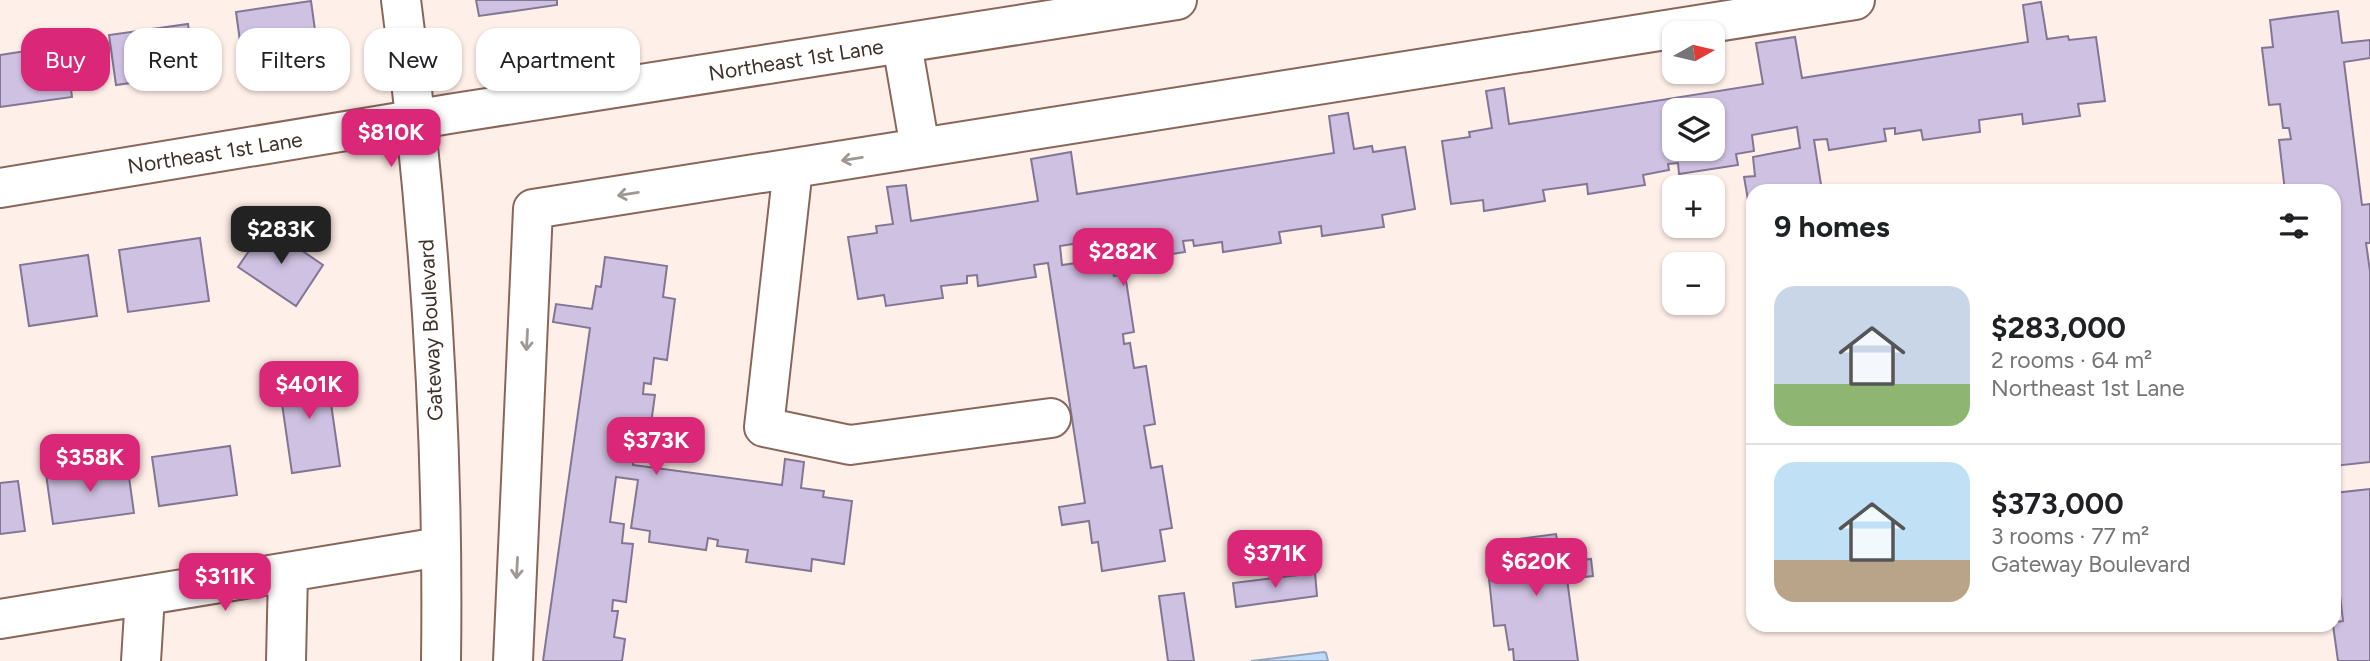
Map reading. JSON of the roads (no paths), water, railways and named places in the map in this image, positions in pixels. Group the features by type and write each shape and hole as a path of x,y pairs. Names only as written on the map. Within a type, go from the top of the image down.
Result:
{"street":[{"name":"Gateway Boulevard","path":"401,0 417,120 432,334 440,547 441,661"},
{"name":"Northeast 1st Lane","path":"0,188 1177,0"},
{"path":"513,661 533,209 1855,0"},
{"path":"902,44 920,148"},
{"path":"793,168 764,427 850,445 1051,418"},
{"path":"0,619 440,547"},
{"path":"285,661 288,573"},
{"path":"141,661 145,596"}],"water":[{"path":"1324,652 1328,661 1251,661"}]}
